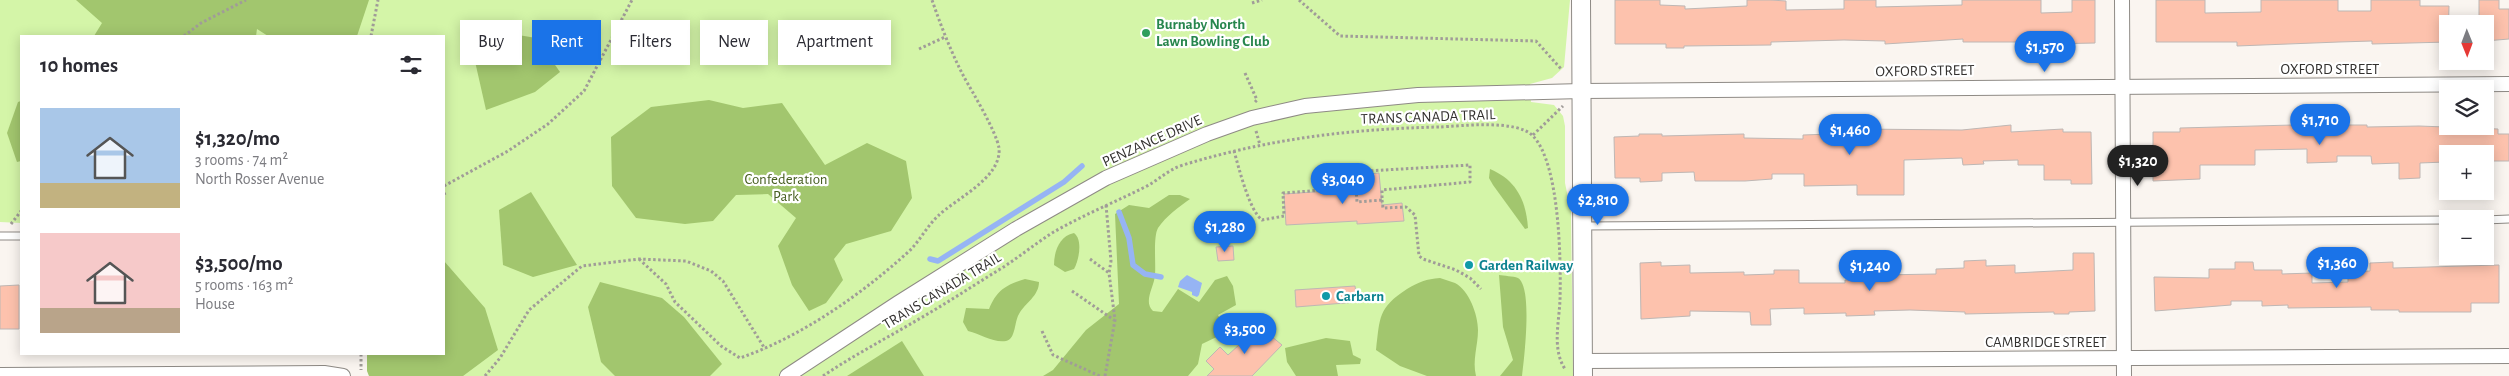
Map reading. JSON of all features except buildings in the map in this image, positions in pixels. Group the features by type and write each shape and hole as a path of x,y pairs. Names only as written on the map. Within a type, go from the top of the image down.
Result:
{"street":[{"path":"1581,0 1583,369"},
{"path":"2122,0 2124,87 2124,376"},
{"name":"OXFORD STREET","path":"1582,91 2509,84"},
{"name":"PENZANCE DRIVE","path":"787,376 898,303 1071,196 1126,168 1225,127 1304,106 1377,98 1582,91"},
{"name":"CAMBRIDGE STREET","path":"1583,369 2123,358 2509,356"},
{"path":"0,375 324,373 343,376"}],"lane":[{"path":"1582,226 2439,220"},
{"path":"2494,220 2509,220"},
{"path":"0,236 20,236"}],"path":[{"path":"185,35 201,22 246,0"},
{"path":"370,35 378,0"},
{"path":"445,185 508,151 548,124 584,91 632,0"},
{"path":"639,259 666,284 675,302 721,346 740,358 792,336 859,292 908,253 938,216 992,172 999,149 983,112 945,38 932,0"},
{"path":"1252,3 1262,0"},
{"path":"1299,0 1340,36 1536,41 1562,70"},
{"path":"919,49 945,38"},
{"path":"1245,73 1257,100 1250,106"},
{"path":"1559,110 1533,135 1538,143 1552,184 1559,243 1558,356 1569,376"},
{"name":"TRANS CANADA TRAIL","path":"823,376 848,358 943,304 1071,224 1106,205 1146,187 1173,169 1234,151 1319,134 1420,127 1509,126 1533,135"},
{"path":"1255,128 1260,145"},
{"path":"1234,151 1246,189 1258,216 1262,220 1284,216 1283,193 1356,188 1357,202 1382,200"},
{"path":"1351,188 1350,172 1470,165 1470,182 1382,190 1382,200 1383,208 1406,207 1415,215 1417,251 1423,259 1456,270 1470,278 1481,289"},
{"path":"1105,376 1114,320 1109,273 1111,261 1106,205"},
{"path":"485,376 500,358 529,310 582,266 639,259 686,261 711,271 723,282 765,349"},
{"path":"1090,259 1109,273"},
{"path":"1072,291 1114,320"},
{"path":"1042,331 1053,355 1100,376"},
{"path":"361,355 361,370"}],"green space":[{"name":"Confederation Park","path":"0,0 1570,0 1564,67 1552,78 1530,84 1531,102 1554,105 1563,116 1565,126 1565,183 1571,212 1573,376 369,376 367,355 445,355 445,35 20,35 20,223 0,222"},
{"path":"76,0 369,0 357,35 266,35 257,29 256,35 95,35 102,23"},
{"path":"522,36 532,37 532,65 555,65 560,72 535,92 486,110 476,65 522,65"},
{"path":"709,100 743,108 782,103 825,165 867,143 906,161 912,198 891,231 846,244 834,259 843,280 826,303 809,311 792,285 778,246 796,218 768,194 736,195 713,221 685,224 636,218 612,186 611,137 651,107"},
{"path":"20,101 20,161 17,162 7,133 18,102"},
{"path":"1490,169 1507,179 1518,192 1525,209 1528,228 1525,229 1493,185 1489,178"},
{"path":"531,192 577,265 533,277 503,265 499,210"},
{"path":"1169,195 1180,195 1190,199 1169,216 1156,232 1155,275 1149,299 1150,307 1153,311 1162,312 1178,289 1199,302 1215,280 1227,276 1233,286 1236,305 1218,315 1227,332 1202,344 1198,364 1188,376 1043,376 1053,370 1086,330 1119,304 1115,214 1129,205 1149,208"},
{"path":"1074,233 1078,240 1079,256 1074,269 1065,272 1054,265 1055,255 1061,241"},
{"path":"445,262 485,308 498,350 463,376 369,376 367,371 367,355 445,355"},
{"path":"1499,275 1518,278 1523,284 1526,324 1522,376 1500,376 1513,360 1503,327"},
{"path":"1440,278 1460,286 1472,304 1478,330 1475,364 1476,376 1427,376 1400,366 1376,350 1382,314 1390,302 1415,284"},
{"path":"1025,279 1039,282 1037,291 1017,317 1012,337 1009,340 996,341 968,331 963,322 966,308 989,309 995,297 1003,289"},
{"path":"600,282 662,298 684,317 722,364 710,376 615,376 601,362 588,307"},
{"path":"1326,338 1350,341 1353,355 1361,359 1360,364 1336,365 1338,376 1296,376 1287,362 1285,348"},
{"path":"902,341 924,376 847,376"}],"water":[{"path":"1187,275 1202,283 1197,297 1192,295 1192,292 1178,287 1180,281"}],"waterway":[{"path":"930,259 938,261 1064,182 1082,166"},
{"path":"1119,212 1129,238 1133,265 1145,274 1161,277"}],"place":[{"name":"Burnaby North Lawn Bowling Club","path":"1146,33"},
{"name":"Garden Railway","path":"1469,265"},
{"name":"Carbarn","path":"1326,296"}]}
